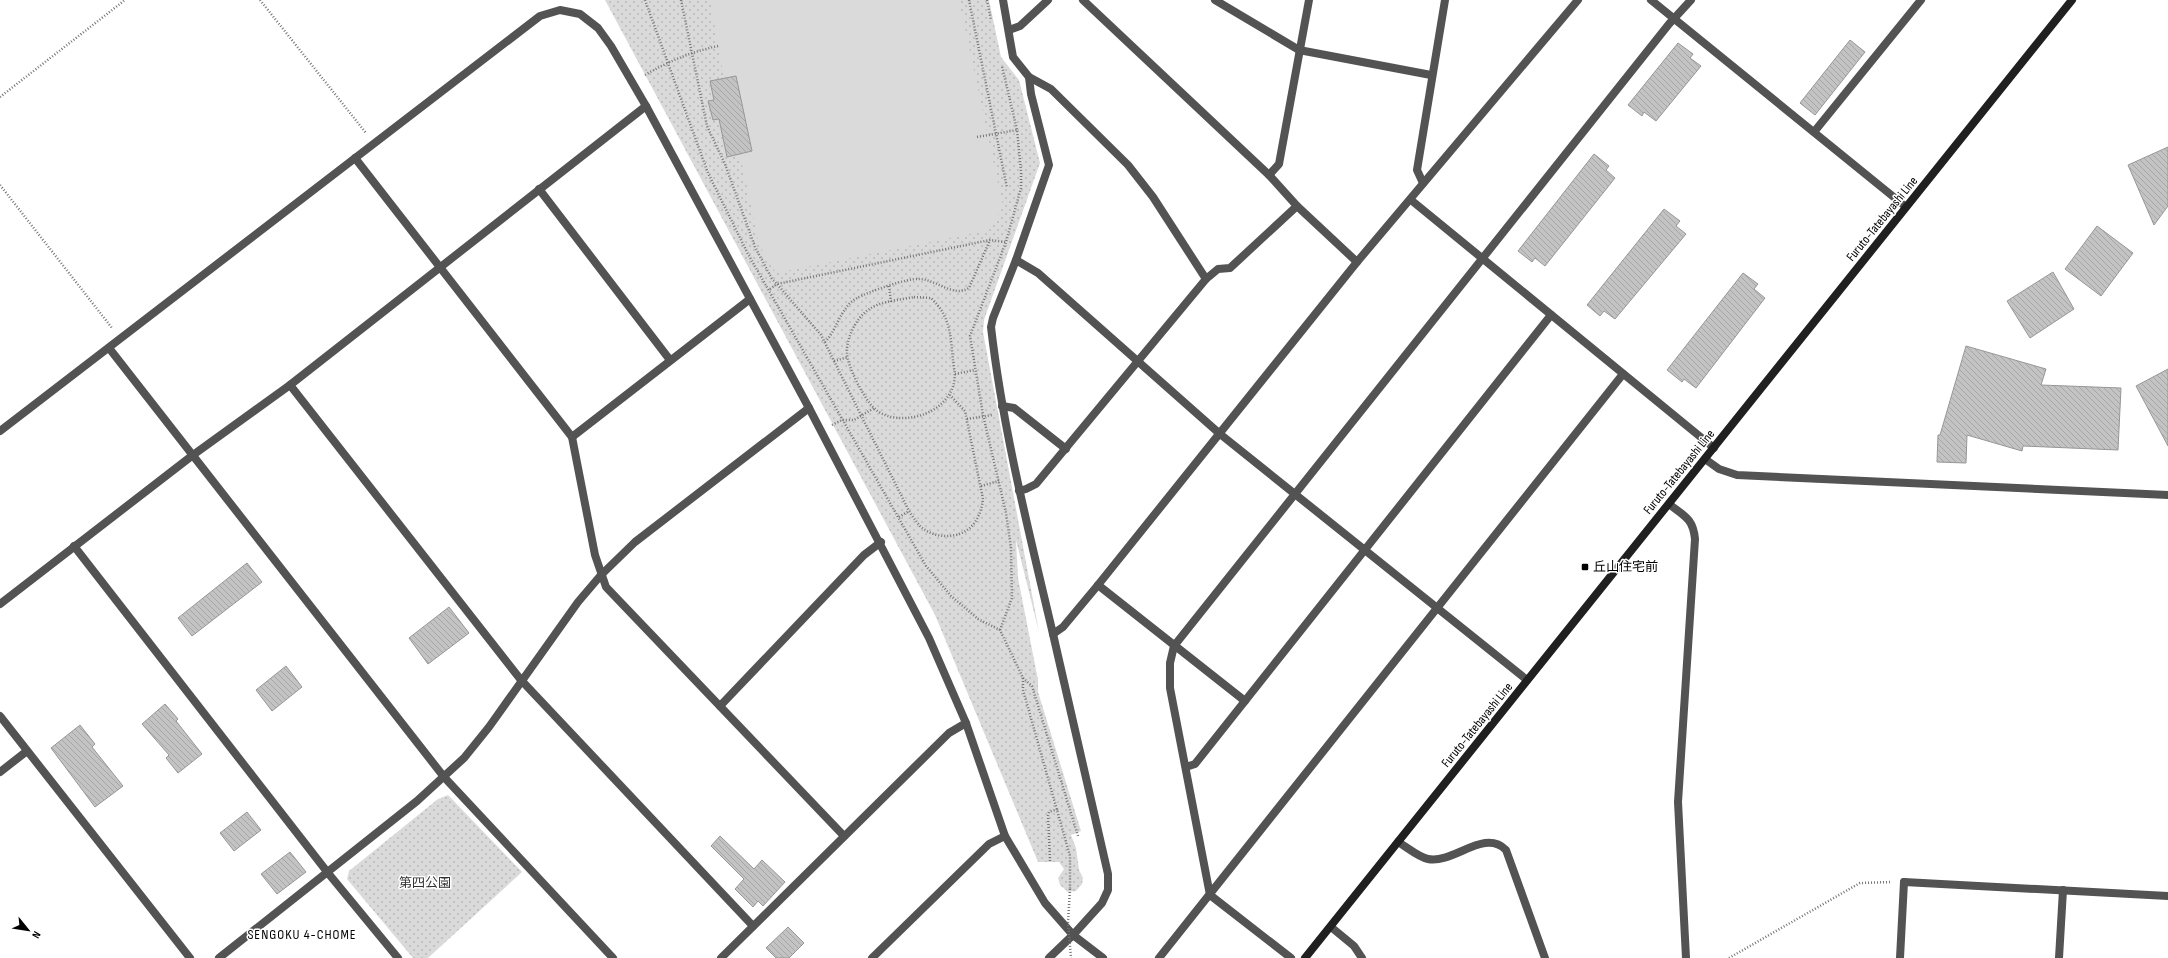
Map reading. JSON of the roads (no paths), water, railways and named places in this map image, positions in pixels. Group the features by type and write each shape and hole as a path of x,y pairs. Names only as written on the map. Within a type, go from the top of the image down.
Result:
{"main road":[{"name":"Furuto-Tatebayashi Line","path":"1305,958 2072,0"}],"street":[{"path":"1003,0 1013,57 1029,76 1051,89 1128,165 1153,197 1206,279"},
{"path":"1009,30 1020,26 1048,0"},
{"path":"1083,0 1269,175 1297,206 1357,262"},
{"path":"1215,0 1299,50 1431,75"},
{"path":"1269,175 1279,164 1309,0"},
{"path":"1423,183 1417,170 1431,75 1445,0"},
{"path":"1053,634 1063,627 1098,585 1357,262 1411,200 1423,183 1578,0"},
{"path":"1651,0 1906,206"},
{"path":"1291,958 1210,895 1170,688 1170,663 1174,646 1674,19 1691,0"},
{"path":"1814,132 1921,0"},
{"path":"0,431 374,142 540,16 560,10 580,14 598,28 646,106 881,542 929,638 966,723 1005,836 1045,903 1073,935 1103,958"},
{"path":"1029,76 1031,94 1049,165 991,327 1002,406 1019,491 1108,874 1108,890 1102,902 1073,935 1049,958"},
{"path":"0,604 193,455 290,384 646,106"},
{"path":"355,158 572,438 596,555 606,587 844,836"},
{"path":"539,189 670,360"},
{"path":"1411,200 1714,448"},
{"path":"1019,491 1036,484 1206,279 1218,270 1230,268 1297,206"},
{"path":"1016,260 1038,273 1220,434 1364,551 1527,680"},
{"path":"572,438 750,299"},
{"path":"1186,767 1195,764 1551,315"},
{"path":"109,348 444,777 613,958"},
{"path":"1159,958 1623,374"},
{"path":"290,384 521,680 753,926"},
{"path":"1002,406 1014,408 1066,449"},
{"path":"219,958 328,873 417,801 444,777 464,758 489,727 578,602 602,574 635,542 809,408"},
{"path":"1704,459 1719,469 1737,475 2168,495"},
{"path":"1669,504 1690,520 1694,526 1695,539 1678,802 1686,958"},
{"path":"720,706 864,555 881,542"},
{"path":"74,546 328,873 398,958"},
{"path":"1098,585 1245,701"},
{"path":"0,716 190,958"},
{"path":"721,958 949,733 966,723"},
{"path":"0,772 27,751"},
{"path":"872,958 989,844 1005,836"},
{"path":"1398,842 1427,859 1442,858 1489,842 1499,844 1506,850 1545,958"},
{"path":"1900,958 1904,882 2168,896"},
{"path":"2059,958 2063,890"},
{"path":"1330,926 1354,946 1362,958"}],"place":[{"name":"丘山住宅前","path":"1585,567"}],"district":[{"name":"SENGOKU 4-CHOME","path":"302,934"}],"park label":[{"name":"第四公園","path":"425,883"}]}
